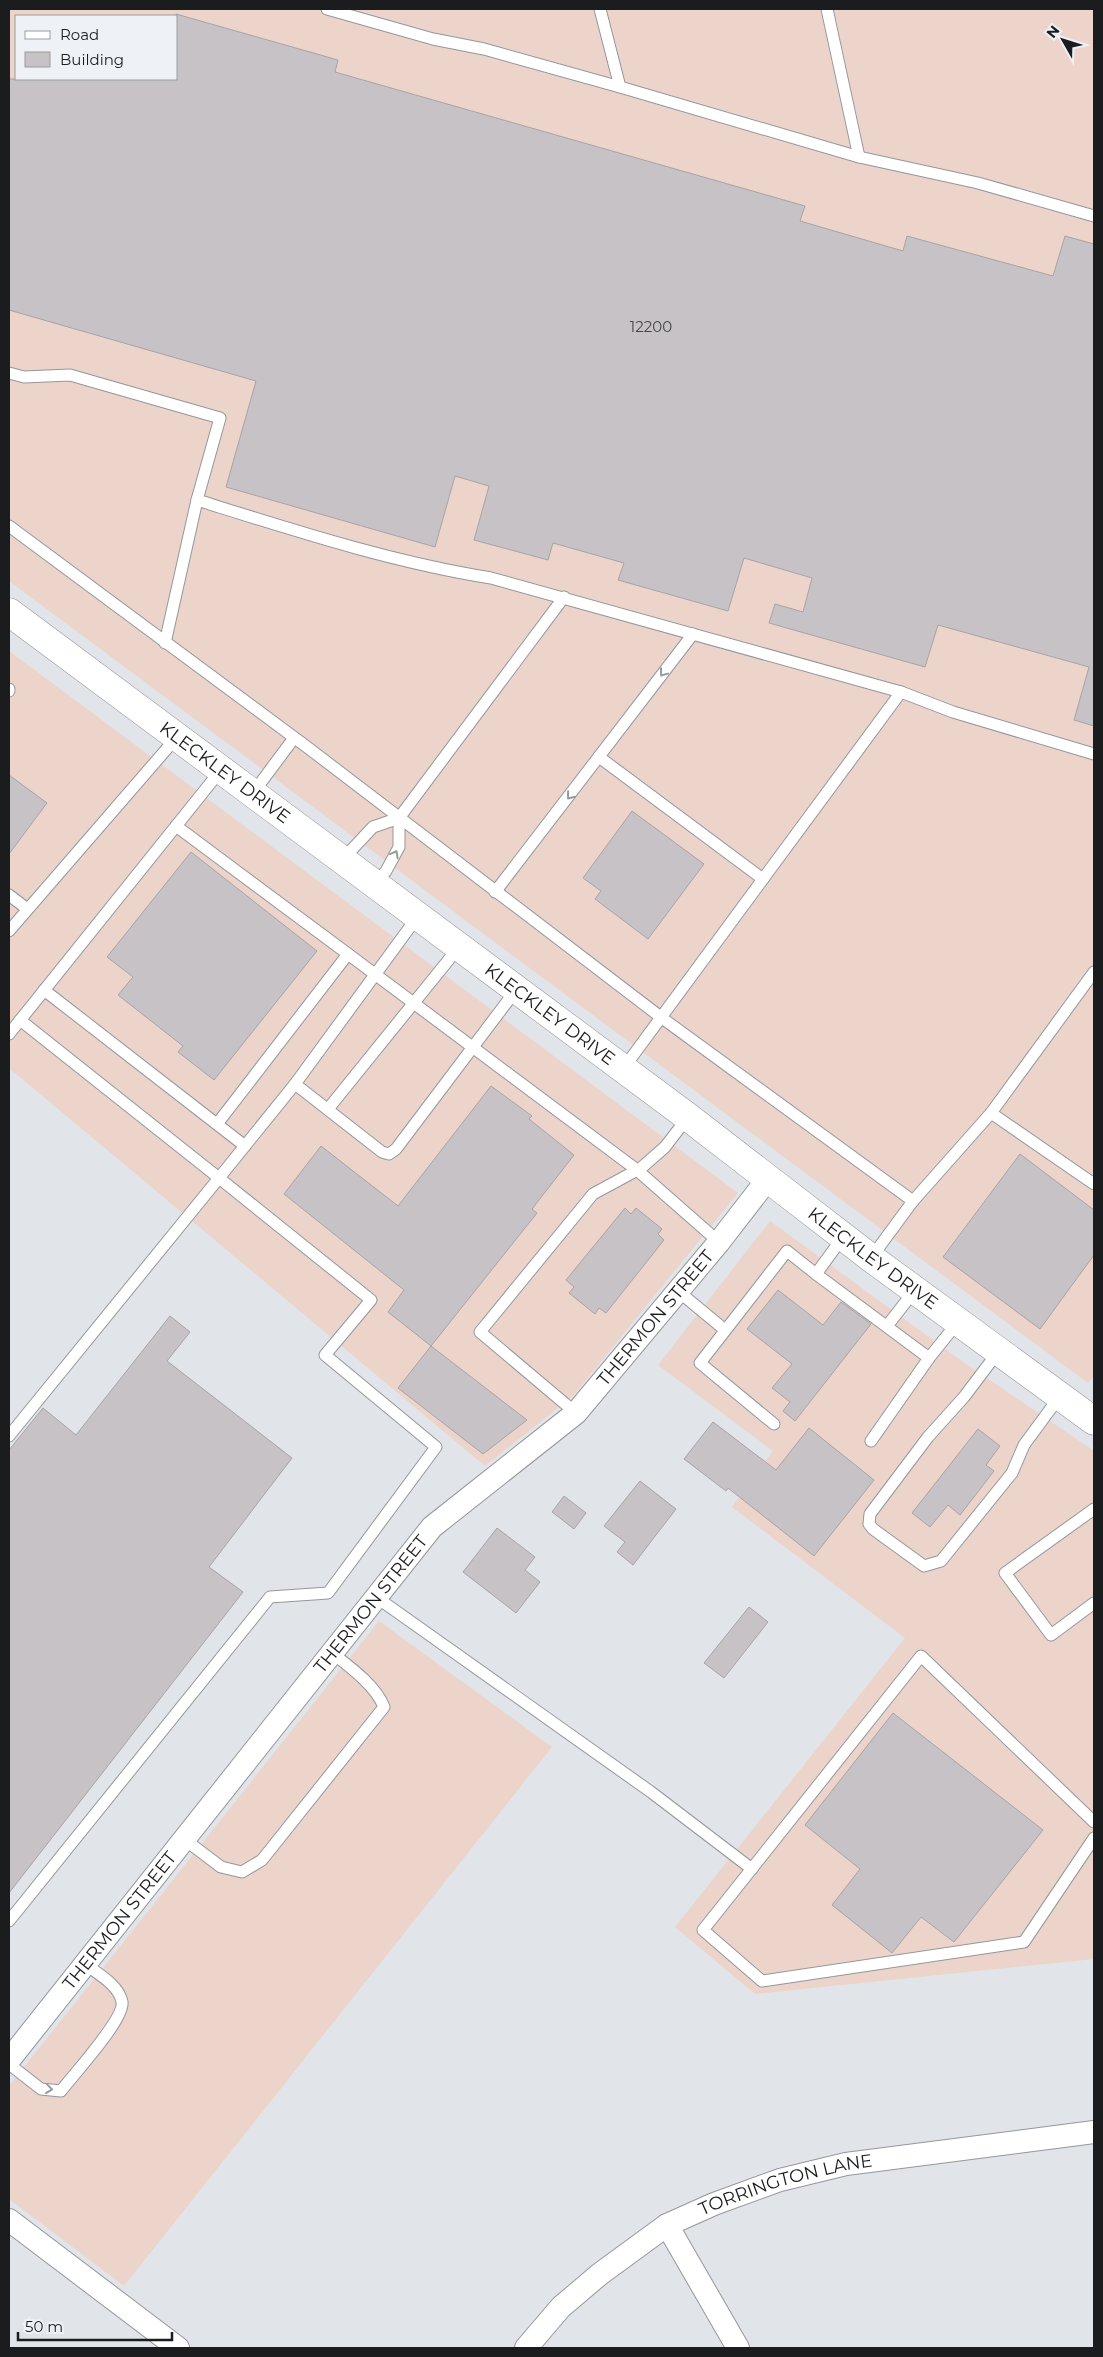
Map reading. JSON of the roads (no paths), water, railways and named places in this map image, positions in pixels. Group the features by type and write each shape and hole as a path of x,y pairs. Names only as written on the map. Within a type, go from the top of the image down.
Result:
{"street":[{"name":"KLECKLEY DRIVE","path":"9,612 688,1117 767,1180 871,1258 998,1352 1093,1417"},
{"name":"THERMON STREET","path":"9,2060 432,1527 576,1414 720,1242 767,1180"},
{"name":"TORRINGTON LANE","path":"526,2348 561,2307 600,2274 667,2225 780,2180 846,2164 1094,2132"},
{"path":"9,2220 178,2348"},
{"path":"667,2225 738,2348"}],"lane":[{"path":"327,9 433,39 484,49 620,86 859,157 978,183 1094,216"},
{"path":"600,9 620,86"},
{"path":"826,9 859,157"},
{"path":"9,373 24,377 70,375 220,418 197,500 165,643"},
{"path":"197,500 278,525 440,570 491,578 564,597 901,692 953,712 1094,754"},
{"path":"9,526 294,738 662,1018 913,1200"},
{"path":"342,860 373,827 399,818 564,597"},
{"path":"495,892 693,634"},
{"path":"623,1069 901,692"},
{"path":"9,931 26,908 177,737"},
{"path":"253,793 294,738"},
{"path":"599,757 763,879"},
{"path":"9,1034 221,770"},
{"path":"375,884 386,871 399,847 399,818"},
{"path":"176,826 376,973 413,1004 637,1170 720,1242"},
{"path":"9,895 26,908"},
{"path":"9,1436 295,1084 418,916"},
{"path":"328,1109 459,947"},
{"path":"217,1124 348,954"},
{"path":"871,1258 913,1200 991,1113 1094,972"},
{"path":"44,990 245,1146"},
{"path":"295,1084 382,1152 389,1154 396,1149 516,990"},
{"path":"9,1921 270,1597 328,1593 436,1447 325,1355 371,1300 20,1020"},
{"path":"991,1113 1094,1184"},
{"path":"576,1414 480,1332 593,1194 637,1170 665,1147 688,1117"},
{"path":"816,1274 843,1237"},
{"path":"774,1424 700,1363 787,1251 929,1358"},
{"path":"887,1326 915,1290"},
{"path":"678,1291 725,1330"},
{"path":"871,1441 929,1358 958,1322"},
{"path":"998,1352 964,1397 928,1437 870,1514 869,1524 873,1529 924,1566 941,1561 947,1554 1012,1473 1024,1445 1061,1396"},
{"path":"1094,1509 1005,1573 1050,1635 1094,1603"},
{"path":"376,1597 651,1792 752,1869"},
{"path":"184,1839 221,1867 242,1872 262,1860 384,1708 381,1699 332,1653"},
{"path":"1094,1822 921,1656 703,1930 762,1982 1024,1942 1094,1838"},
{"path":"9,2064 40,2089 61,2091 119,2019 122,2003 114,1986 85,1964"}]}
